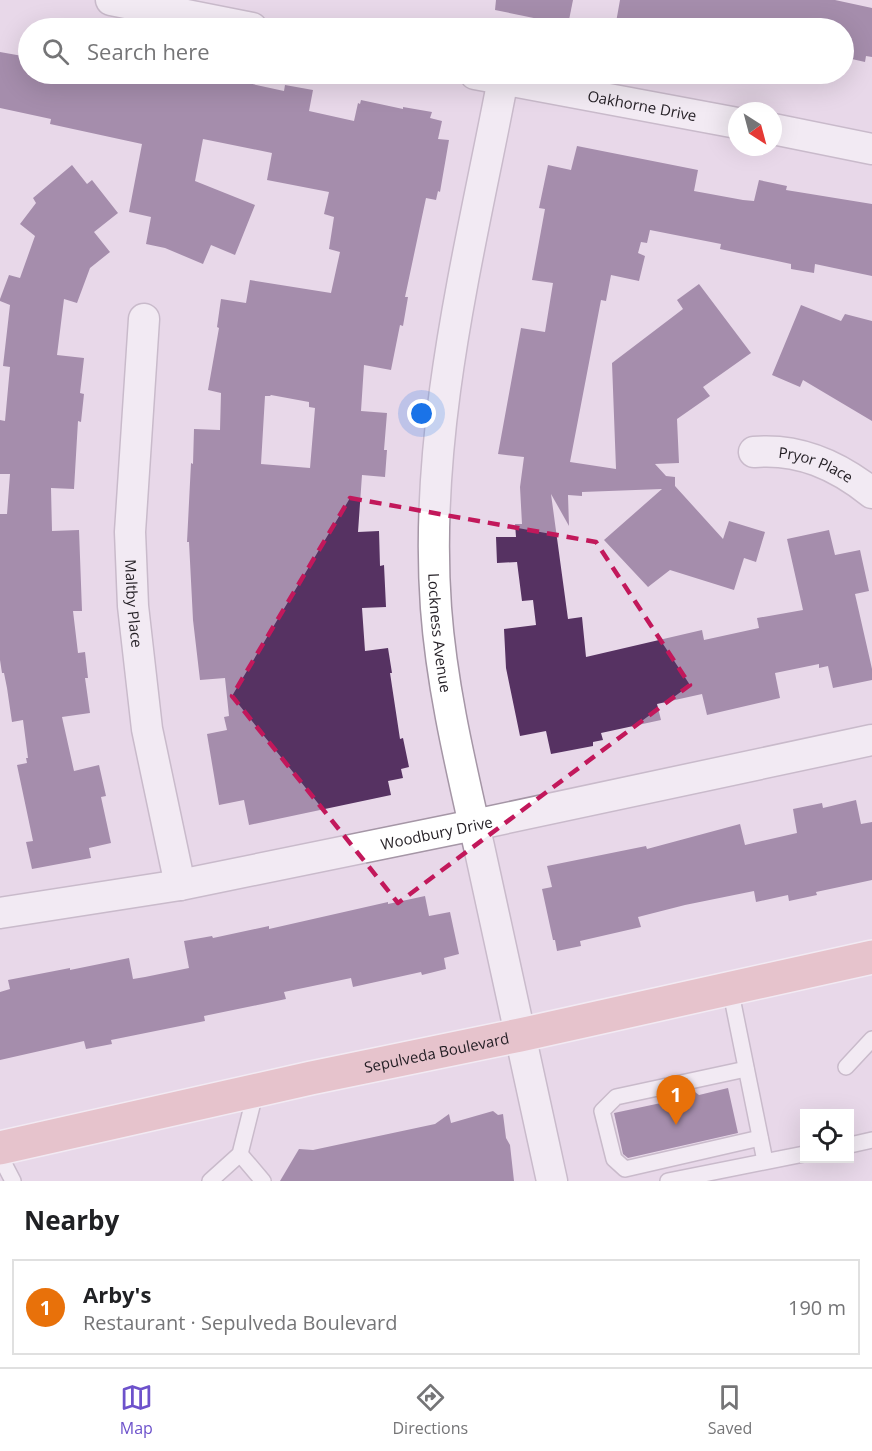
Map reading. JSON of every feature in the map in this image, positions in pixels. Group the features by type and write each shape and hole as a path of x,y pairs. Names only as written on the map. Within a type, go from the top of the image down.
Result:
{"main road":[{"name":"Sepulveda Boulevard","path":"0,1148 256,1090 520,1035 872,957"}],"street":[{"path":"111,0 202,18"},
{"name":"Lockness Avenue","path":"488,84 438,447 435,526 436,607 448,704 552,1181"},
{"name":"Oakhorne Drive","path":"531,84 728,121"},
{"path":"782,131 872,149"},
{"name":"Maltby Place","path":"144,319 130,532 133,606 147,729 180,885"},
{"name":"Pryor Place","path":"754,452 773,450 820,460 852,477 872,493"},
{"name":"Woodbury Drive","path":"0,913 180,885 872,740"}],"lane":[{"path":"730,988 765,1161"},
{"path":"846,1067 872,1039"},
{"path":"746,1069 616,1096 602,1111 614,1159 625,1169 760,1138"},
{"path":"210,1181 240,1154 256,1090"},
{"path":"854,1143 872,1140"},
{"path":"240,1154 263,1181"},
{"path":"668,1181 800,1155"},
{"path":"0,1156 12,1181"}],"highlighted area":[{"path":"350,498 596,542 690,685 398,903 232,696"}],"building":[{"path":"496,0 573,0 569,18 534,18 495,10"},
{"path":"620,0 835,0 872,8 872,57 866,56 865,62 854,60 854,18 617,18"},
{"path":"0,52 18,55 18,84 252,84 284,91 285,85 313,90 309,111 354,121 358,103 360,104 361,100 403,109 403,107 432,112 430,118 442,121 438,139 449,140 440,192 438,191 436,200 426,198 405,297 408,297 403,326 400,325 391,370 364,365 361,411 387,413 384,450 387,450 385,477 362,475 358,532 379,531 380,566 384,565 386,607 362,608 365,651 388,648 400,739 403,738 409,767 401,769 403,778 388,781 391,795 249,825 244,800 219,805 207,734 227,730 224,717 229,716 225,678 200,680 193,620 189,542 187,542 191,463 193,464 194,429 220,430 221,393 208,390 219,328 217,327 221,299 246,303 250,280 331,293 340,252 329,249 334,217 324,214 329,192 267,180 272,153 203,139 195,181 255,205 235,255 211,245 203,264 165,248 146,244 151,217 129,212 142,144 50,124 51,119 0,108","holes":["271,395 309,402 309,407 315,408 310,468 261,464 265,396"]},
{"path":"577,146 698,170 694,191 754,201 759,180 787,186 786,190 872,204 872,276 815,264 814,273 791,269 791,264 720,249 721,244 650,230 647,243 641,242 638,253 645,256 639,281 611,275 606,301 601,300 570,462 616,469 612,363 683,309 677,300 699,284 751,353 703,387 710,396 677,419 679,463 655,464 666,476 675,477 675,486 723,539 729,521 765,532 756,562 744,558 734,590 670,570 648,587 604,540 662,489 582,492 582,496 568,495 569,526 551,494 568,619 582,617 586,657 702,630 704,640 759,628 757,618 803,610 787,539 829,530 835,555 860,550 869,591 855,594 872,669 872,680 833,688 828,666 819,668 819,664 775,673 780,698 707,715 702,694 657,704 661,720 601,733 603,740 593,742 593,746 551,754 546,731 520,736 506,668 504,629 536,625 533,600 522,601 517,562 497,563 496,537 516,537 515,524 522,524 520,487 524,457 498,454 521,328 545,332 553,283 532,280 545,209 539,208 548,165 571,170"},
{"path":"72,165 87,184 92,180 118,213 94,232 110,252 90,268 77,303 64,299 57,355 84,358 80,393 84,394 81,422 78,421 74,489 51,488 52,531 79,530 82,611 73,611 78,653 85,652 88,678 85,678 90,713 62,717 74,771 99,765 106,796 101,797 111,843 89,848 91,858 32,869 26,842 33,841 17,765 27,763 26,758 28,758 23,720 12,722 0,660 0,514 7,514 10,474 0,474 0,420 5,421 10,367 3,366 10,305 0,299 9,275 20,278 35,236 20,224 36,203 33,198"},
{"path":"801,305 841,321 845,314 872,321 872,421 803,380 800,387 772,375"},
{"path":"856,800 861,824 872,822 872,880 816,892 817,895 789,901 788,895 756,902 754,891 685,905 638,917 641,927 580,941 581,946 557,951 542,889 552,887 547,866 646,846 647,849 740,824 745,845 797,833 793,809 822,803 823,808"},
{"path":"425,896 429,916 450,912 459,954 444,958 446,969 422,975 421,972 353,987 351,978 284,992 286,999 204,1016 205,1021 111,1040 112,1044 86,1049 84,1041 0,1060 0,992 10,989 8,980 129,958 133,979 145,977 189,968 184,941 212,936 213,938 269,926 269,929"},
{"path":"728,1088 738,1133 628,1158 623,1154 614,1113 675,1100 678,1095 695,1092 699,1095"},
{"path":"493,1111 498,1115 503,1114 506,1138 510,1145 514,1181 280,1181 299,1149 313,1150 435,1124 449,1114 451,1123"}],"place":[{"name":"Arby's","path":"676,1125"}]}
